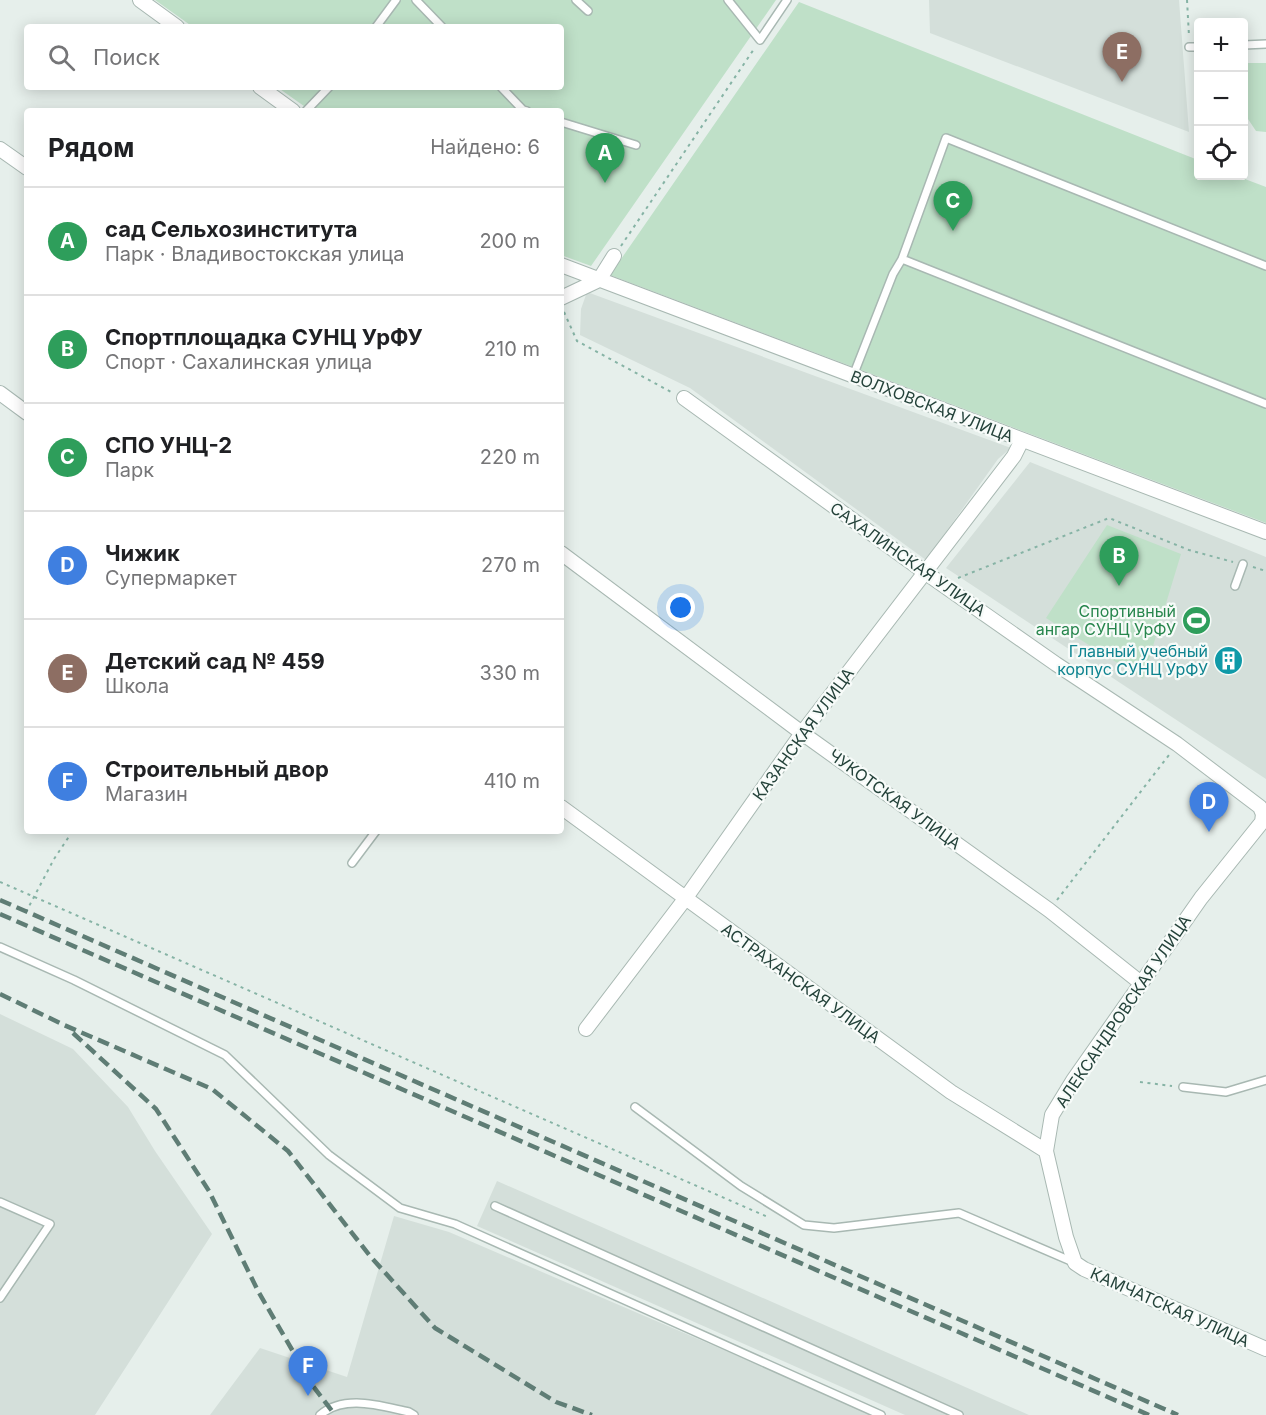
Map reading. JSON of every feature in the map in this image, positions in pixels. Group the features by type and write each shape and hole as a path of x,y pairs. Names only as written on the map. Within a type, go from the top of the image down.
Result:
{"street":[{"path":"140,0 173,24"},
{"path":"264,90 289,108"},
{"path":"0,149 24,166"},
{"path":"564,297 599,280 614,256"},
{"path":"564,266 599,280"},
{"name":"ВОЛХОВСКАЯ УЛИЦА","path":"599,280 1266,532"},
{"path":"0,393 24,411"},
{"name":"САХАЛИНСКАЯ УЛИЦА","path":"684,398 926,573 1056,664 1177,744 1260,807 1263,814"},
{"name":"КАЗАНСКАЯ УЛИЦА","path":"586,1029 685,899 802,733 1014,456 1022,440"},
{"name":"ЧУКОТСКАЯ УЛИЦА","path":"564,555 802,733 1049,910 1141,983"},
{"name":"АСТРАХАНСКАЯ УЛИЦА","path":"564,809 951,1092 1046,1151"},
{"name":"АЛЕКСАНДРОВСКАЯ УЛИЦА","path":"1076,1263 1066,1237 1046,1151 1052,1115 1074,1079 1201,898 1262,822 1263,814"},
{"name":"КАМЧАТСКАЯ УЛИЦА","path":"1076,1263 1084,1269 1266,1349"}],"lane":[{"path":"378,24 396,0"},
{"path":"416,0 439,24"},
{"path":"576,0 588,12"},
{"path":"728,0 760,40 788,0"},
{"path":"1248,45 1266,44"},
{"path":"1189,47 1194,47"},
{"path":"309,108 326,90"},
{"path":"504,90 521,108"},
{"path":"564,123 636,145"},
{"path":"853,376 893,274 902,259 946,138 1266,266"},
{"path":"902,259 1266,404"},
{"path":"1235,586 1243,564"},
{"path":"352,863 374,834"},
{"path":"0,947 74,980 225,1056 329,1155 400,1208 455,1224 881,1415"},
{"path":"1184,1087 1226,1092 1266,1080"},
{"path":"635,1107 741,1186 804,1226 834,1228 959,1213 1076,1263"},
{"path":"0,1202 50,1224 0,1298"},
{"path":"495,1206 959,1415"},
{"path":"320,1415 329,1407 358,1402 414,1415"}],"path":[{"path":"1187,0 1189,47"},
{"path":"614,256 760,40"},
{"path":"564,311 577,341 684,398"},
{"path":"941,582 961,578 1109,518 1189,550 1266,571"},
{"path":"1049,910 1177,744"},
{"path":"26,912 54,859 70,835"},
{"path":"0,882 769,1217"},
{"path":"1140,1082 1184,1087"}],"shaded area":[{"path":"929,0 1179,0 1189,132 930,33"},
{"path":"587,292 1011,448 998,459 926,560 690,388 580,335 581,309"},
{"path":"1030,462 1266,557 1266,779 946,568"},
{"path":"0,1014 73,1049 128,1107 212,1234 95,1415 0,1415"},
{"path":"497,1181 1029,1415 905,1415 477,1226"},
{"path":"394,1216 449,1232 875,1415 210,1415 260,1348 347,1377"}],"green space":[{"path":"155,0 776,0 591,266 564,256 564,108 307,108 281,90 564,90 564,24 189,24"},
{"path":"799,2 1194,158 1194,180 1248,180 1266,187 1266,523 610,275"},
{"path":"1248,63 1266,63 1266,132 1256,131 1248,119"},
{"path":"1107,525 1181,554 1143,679 1046,618"}],"railway":[{"path":"0,900 1178,1415"},
{"path":"0,914 1149,1415"},
{"path":"0,994 64,1025 212,1089 288,1151 370,1256 435,1328 556,1402 592,1415"},
{"path":"73,1033 156,1109 209,1191 258,1291 313,1386 335,1415"}],"place":[{"name":"Детский сад № 459","path":"1122,82"},
{"name":"сад Сельхозинститута","path":"605,183"},
{"name":"СПО УНЦ-2","path":"953,231"},
{"name":"Спортплощадка СУНЦ УрФУ","path":"1119,586"},
{"name":"Спортивный ангар СУНЦ УрФУ","path":"1197,620"},
{"name":"Главный учебный корпус СУНЦ УрФУ","path":"1229,660"},
{"name":"Чижик","path":"1209,832"},
{"name":"Строительный двор","path":"308,1396"}]}
